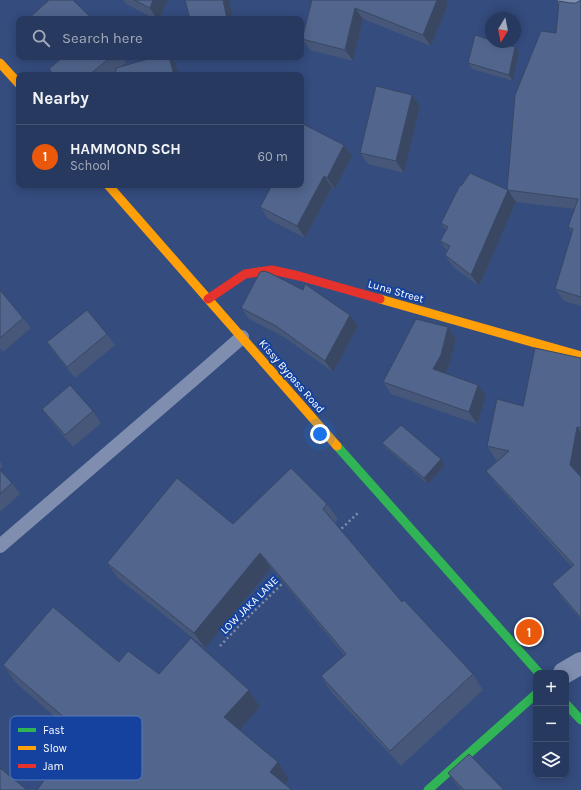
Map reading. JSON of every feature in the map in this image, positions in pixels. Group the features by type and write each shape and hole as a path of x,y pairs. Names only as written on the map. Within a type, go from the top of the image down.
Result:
{"main road":[{"path":"0,63 16,81"},
{"name":"Kissy Bypass Road","path":"111,188 378,494 536,670"},
{"name":"Luna Street","path":"208,299 245,274 272,270 299,276 581,356"},
{"path":"428,790 533,697"},
{"path":"568,706 581,720"}],"street":[{"path":"569,0 581,3"},
{"path":"569,670 581,663"}],"lane":[{"path":"0,546 242,337"}],"path":[{"path":"335,534 378,494"},
{"name":"LOW JAKA LANE","path":"220,646 285,581"}],"building":[{"path":"49,0 73,0 89,16 31,16"},
{"path":"134,0 153,0 150,8"},
{"path":"185,0 223,0 226,16 189,16"},
{"path":"312,0 437,0 423,35 355,8 345,50 304,40 304,31"},
{"path":"581,0 581,297 555,289 573,229 568,227 578,199 507,190 515,95 541,31 556,33 559,1 576,3"},
{"path":"475,35 485,38 485,48 515,48 509,75 468,63"},
{"path":"60,60 107,60 93,72 52,72 49,69"},
{"path":"144,60 170,60 173,72 115,72 116,68"},
{"path":"376,86 412,95 396,161 360,153"},
{"path":"304,125 344,145 327,178 324,176 297,226 260,207 270,188 304,188"},
{"path":"470,173 508,190 471,275 445,255 450,246 440,241 448,227 441,223 460,185 461,186"},
{"path":"264,271 303,290 305,284 350,315 325,361 276,326 241,308 260,272"},
{"path":"0,290 23,318 0,338"},
{"path":"87,310 107,334 67,367 47,342"},
{"path":"416,319 448,327 441,355 433,369 478,385 469,412 383,382"},
{"path":"535,348 581,358 581,428 577,427 570,465 581,477 581,618 552,584 574,565 486,471 509,451 487,446 497,399 523,406"},
{"path":"70,385 93,411 65,435 42,409"},
{"path":"401,425 441,459 424,478 382,443"},
{"path":"291,468 327,504 323,509 402,602 404,600 473,674 390,751 321,676 346,654 260,553 194,633 107,563 177,478 233,524"},
{"path":"0,470 12,483 0,494"},
{"path":"53,607 119,662 128,651 159,674 191,638 249,690 224,717 278,762 270,772 292,790 37,790 44,780 142,780 142,716 62,716 3,665"},
{"path":"469,754 504,790 464,790 448,773"},
{"path":"0,768 10,776 10,780 15,780 27,790 0,790"}],"traffic: fast":[{"path":"337,446 536,670"},
{"path":"428,790 533,697"},
{"path":"568,706 581,720"}],"traffic: slow":[{"path":"0,63 16,81"},
{"path":"111,188 337,446"},
{"path":"380,299 581,356"}],"traffic: jam":[{"path":"208,299 245,274 272,270 299,276 380,299"}],"place":[{"name":"HAMMOND SCH","path":"529,632"}]}
